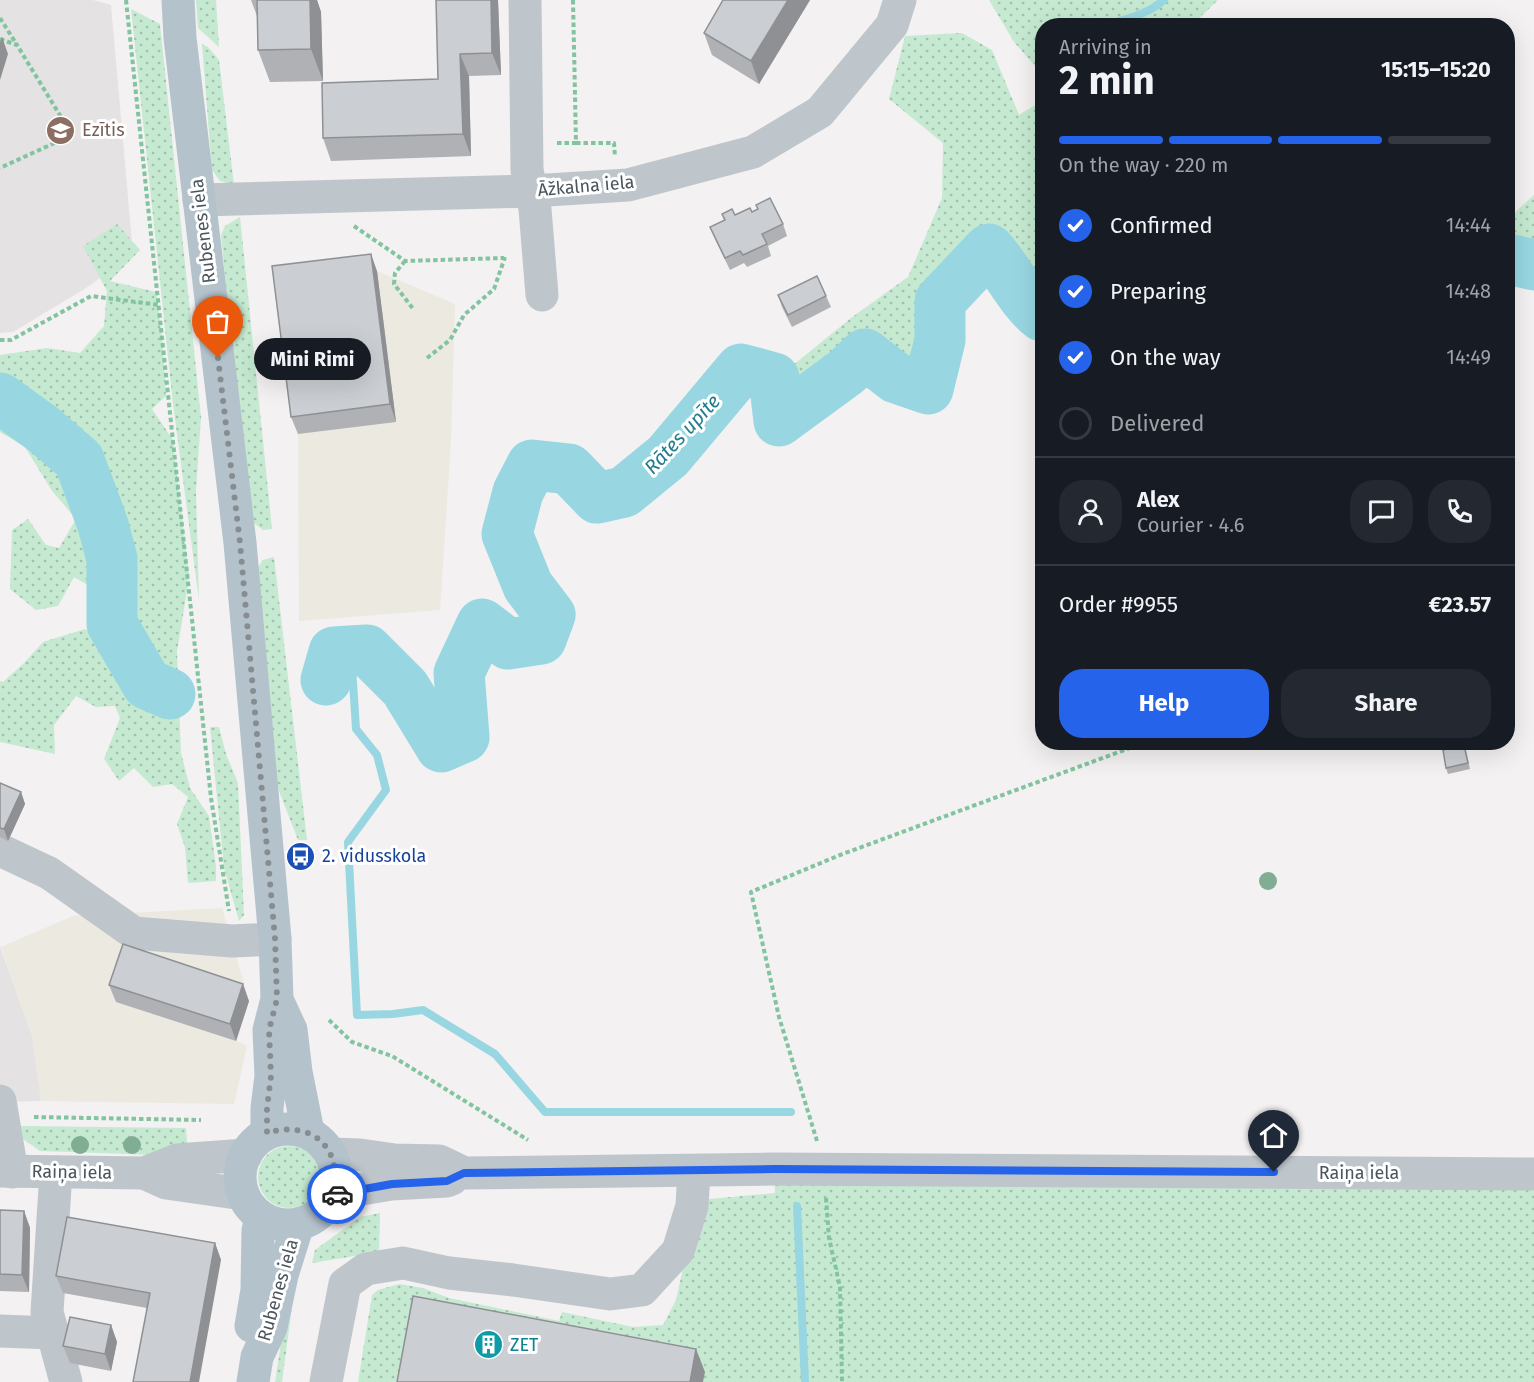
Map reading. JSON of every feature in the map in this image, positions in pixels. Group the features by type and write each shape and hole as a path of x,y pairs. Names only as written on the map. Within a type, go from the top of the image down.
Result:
{"main road":[{"name":"Rubenes iela","path":"178,0 180,38 240,543 275,939 277,999 269,1030 271,1076 267,1108 256,1144"},
{"name":"Rubenes iela","path":"277,999 291,1029 296,1072 308,1132"},
{"path":"280,1129 308,1132 325,1145 331,1154 336,1168 333,1194 325,1208 313,1218 298,1224 285,1225 273,1222 252,1205 240,1180 241,1167 256,1144 280,1129"},
{"name":"Rubenes iela","path":"252,1205 258,1231 257,1290 250,1331 255,1370"},
{"name":"Rubenes iela","path":"255,1370 271,1327 282,1275 298,1224"}],"street":[{"path":"525,0 527,170 535,208 542,296"},
{"name":"Āžkalna iela","path":"199,200 628,185 753,152 820,112 891,25 900,0"},
{"path":"0,850 49,873 134,933 232,941 275,939"},
{"path":"0,1101 6,1172"},
{"name":"Raiņa iela","path":"6,1172 144,1173 177,1160 256,1144"},
{"name":"Raiņa iela","path":"331,1154 395,1160 439,1161 464,1173"},
{"name":"Raiņa iela","path":"333,1194 392,1184 447,1181 464,1173 826,1169 1534,1174"},
{"path":"326,1382 345,1284 366,1269 403,1263 449,1274 513,1280 610,1294 642,1290 678,1251 692,1206 694,1171"},
{"path":"56,1172 47,1312 66,1382"},
{"name":"Raiņa iela","path":"144,1173 166,1183 252,1205"},
{"path":"0,1331 52,1333"}],"path":[{"path":"126,0 212,798 230,914"},
{"path":"573,0 576,143"},
{"path":"0,18 72,135 0,168"},
{"path":"0,39 17,45"},
{"path":"549,144 614,143 615,159"},
{"path":"345,221 405,261 504,258"},
{"path":"427,358 450,340 464,315 494,289 506,248"},
{"path":"405,261 395,273 394,284 414,310"},
{"path":"0,340 10,340 91,296 159,305"},
{"path":"842,1382 840,1287 829,1238 826,1169 779,1017 751,892 840,855 1124,750"},
{"path":"330,1020 352,1042 392,1056 534,1144"},
{"path":"32,1117 201,1120"}],"shaded area":[{"name":"Ezītis","path":"0,0 93,0 111,5 133,254 86,288 13,332 0,333"},
{"path":"377,271 455,304 451,441 440,610 299,621 298,434 278,284"},
{"path":"222,908 249,1001 236,1041 247,1046 234,1104 41,1101 32,1036 1,947 73,916"},
{"path":"0,946 32,1036 41,1101 0,1102"}],"green space":[{"path":"196,0 216,0 219,47 198,28"},
{"path":"989,0 1218,0 1199,18 1035,18 1035,66 1014,42"},
{"path":"131,9 160,24 201,417 196,491 199,600 173,404"},
{"path":"962,33 992,50 1019,115 1035,105 1035,310 988,249 940,301 940,340 928,389 896,378 865,354 846,372 779,421 774,378 908,277 942,198 943,143 889,99 905,36"},
{"path":"202,44 208,47 219,60 234,185 220,181 212,170"},
{"path":"1534,195 1534,268 1515,260 1515,212"},
{"path":"240,217 272,529 263,530 251,521 248,509 221,235 225,226"},
{"path":"117,224 140,250 110,281 156,292 166,396 152,409 173,440 189,578 177,652 181,753 190,788 209,816 216,881 188,883 185,847 177,824 188,797 172,784 153,787 134,768 119,781 104,759 120,718 115,706 96,707 76,696 54,725 55,754 0,742 0,681 3,682 24,663 43,642 85,629 110,642 125,620 122,572 98,591 74,577 58,606 36,610 10,589 12,530 28,519 46,545 59,548 76,519 52,491 25,447 0,432 0,355 47,348 80,353 104,326 107,291 83,246"},
{"path":"274,557 307,840 298,840 274,778 257,569 263,560"},
{"path":"210,727 219,727 226,754 238,783 244,915 239,921 224,868"},
{"path":"21,1126 186,1128 188,1154 40,1151 23,1139"},
{"path":"289,1146 306,1151 311,1155 315,1160 320,1177 315,1194 311,1199 306,1203 289,1208 272,1203 267,1199 263,1194 258,1177 263,1160 267,1155 272,1151"},
{"path":"774,1169 1534,1174 1534,1382 703,1382 704,1372 358,1382 372,1295 378,1290 399,1284 423,1288 449,1298 559,1321 562,1312 633,1327 663,1325 676,1300 698,1200 775,1193"},
{"path":"380,1213 379,1252 312,1263 315,1250 360,1217"},
{"path":"288,1298 293,1299 282,1382 275,1382"}],"building":[{"path":"257,0 310,0 311,49 258,50"},
{"path":"436,0 491,0 492,53 460,54 463,134 323,138 322,83 438,79"},
{"path":"723,0 788,0 751,61 704,33"},
{"path":"770,198 783,224 762,234 767,244 743,255 740,251 725,258 710,227 725,220 722,214 732,209 735,215 750,208 752,212 758,209 756,205"},
{"path":"371,254 390,404 291,417 272,266"},
{"path":"817,276 826,296 788,315 778,295"},
{"path":"1443,750 1465,750 1468,763 1446,768"},
{"path":"0,783 21,792 4,829 0,828"},
{"path":"123,944 243,984 230,1024 109,985"},
{"path":"0,1210 24,1211 22,1275 0,1274"},
{"path":"67,1217 215,1243 190,1382 133,1382 150,1293 56,1276"},
{"name":"ZET","path":"413,1296 696,1349 690,1382 397,1382"},
{"path":"70,1317 111,1325 105,1354 63,1346"}],"waterway":[{"path":"1131,18 1142,14 1164,0"},
{"name":"Rātes upīte","path":"326,680 334,652 367,650 405,688 441,747 464,737 459,673 482,624 508,644 541,639 550,615 528,586 507,534 518,492 532,465 569,469 597,498 624,492 668,456 741,369 774,378 779,421 846,372 865,354 896,378 928,389 940,340 940,301 989,249 1035,310"},
{"name":"Rātes upīte","path":"1515,261 1534,265"},
{"name":"Rātes upīte","path":"0,398 43,429 79,460 103,525 112,559 112,624 147,684 170,694"},
{"path":"351,651 356,729 377,755 386,790 348,842 357,1015 423,1010 495,1054 545,1112 791,1112"},
{"path":"797,1206 805,1382"}],"way so far":[{"path":"218,358 240,543 275,939 277,999 269,1030 271,1076 267,1133 280,1129 294,1129 308,1132 317,1138 331,1154 336,1168 333,1194 337,1194"}],"place":[{"name":"Ezītis","path":"61,130"},
{"name":"Mini Rimi","path":"218,358"},
{"name":"2. vidusskola","path":"301,856"},
{"name":"ZET","path":"489,1345"}],"route":[{"path":"337,1194 392,1184 447,1181 464,1173 774,1169 1274,1172"}]}
